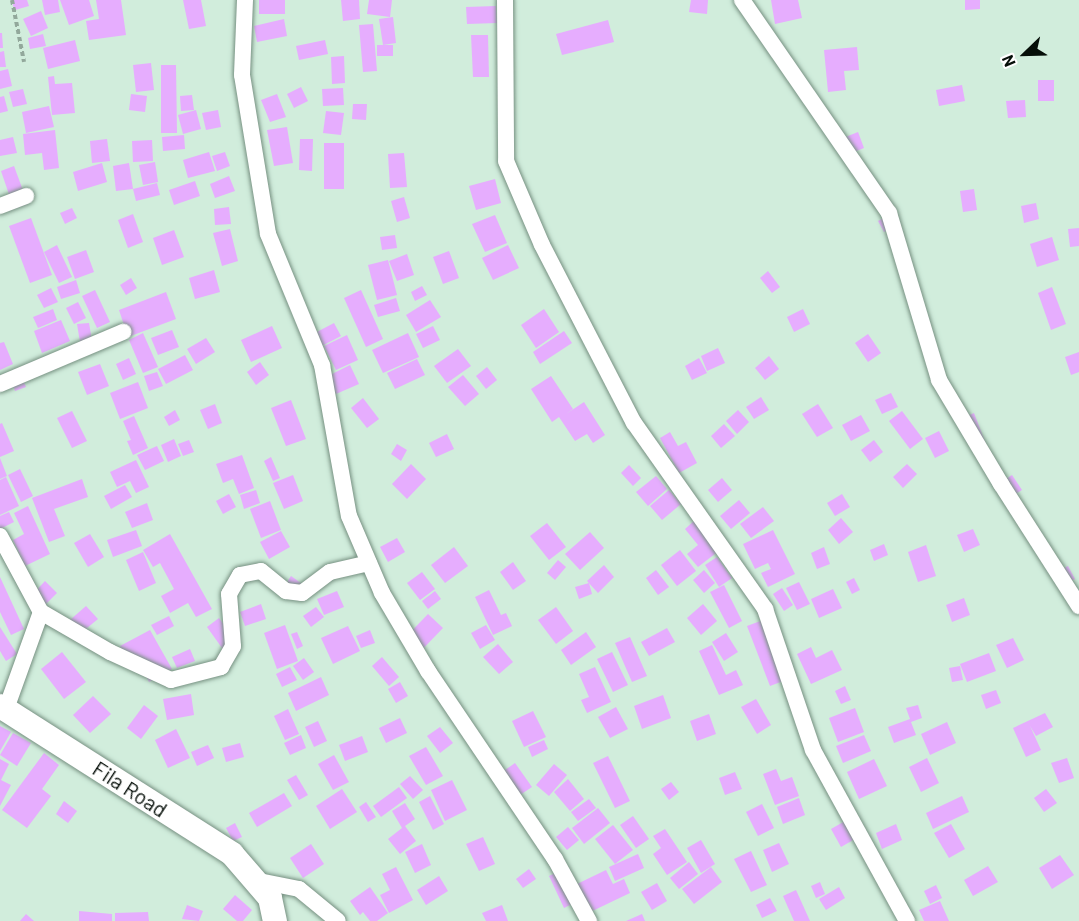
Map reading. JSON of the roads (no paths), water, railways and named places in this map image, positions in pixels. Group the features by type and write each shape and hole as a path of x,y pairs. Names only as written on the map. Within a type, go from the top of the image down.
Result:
{"street":[{"path":"245,0 242,75 268,234 322,365 349,516 382,593 428,671 555,859 590,921"},
{"path":"505,0 506,161 542,245 634,423 765,609 813,750 907,921"},
{"path":"742,0 889,213 939,380 1001,484 1079,606"},
{"path":"0,206 26,196"},
{"path":"0,384 123,332"},
{"path":"0,536 41,612 110,652 171,680 221,667 233,646 229,594 240,576 261,572 286,591 302,593 330,572 369,563"},
{"path":"3,707 41,612"},
{"name":"Fila Road","path":"3,707 232,854 270,898 275,921"},
{"path":"254,880 299,889 338,921"}]}
